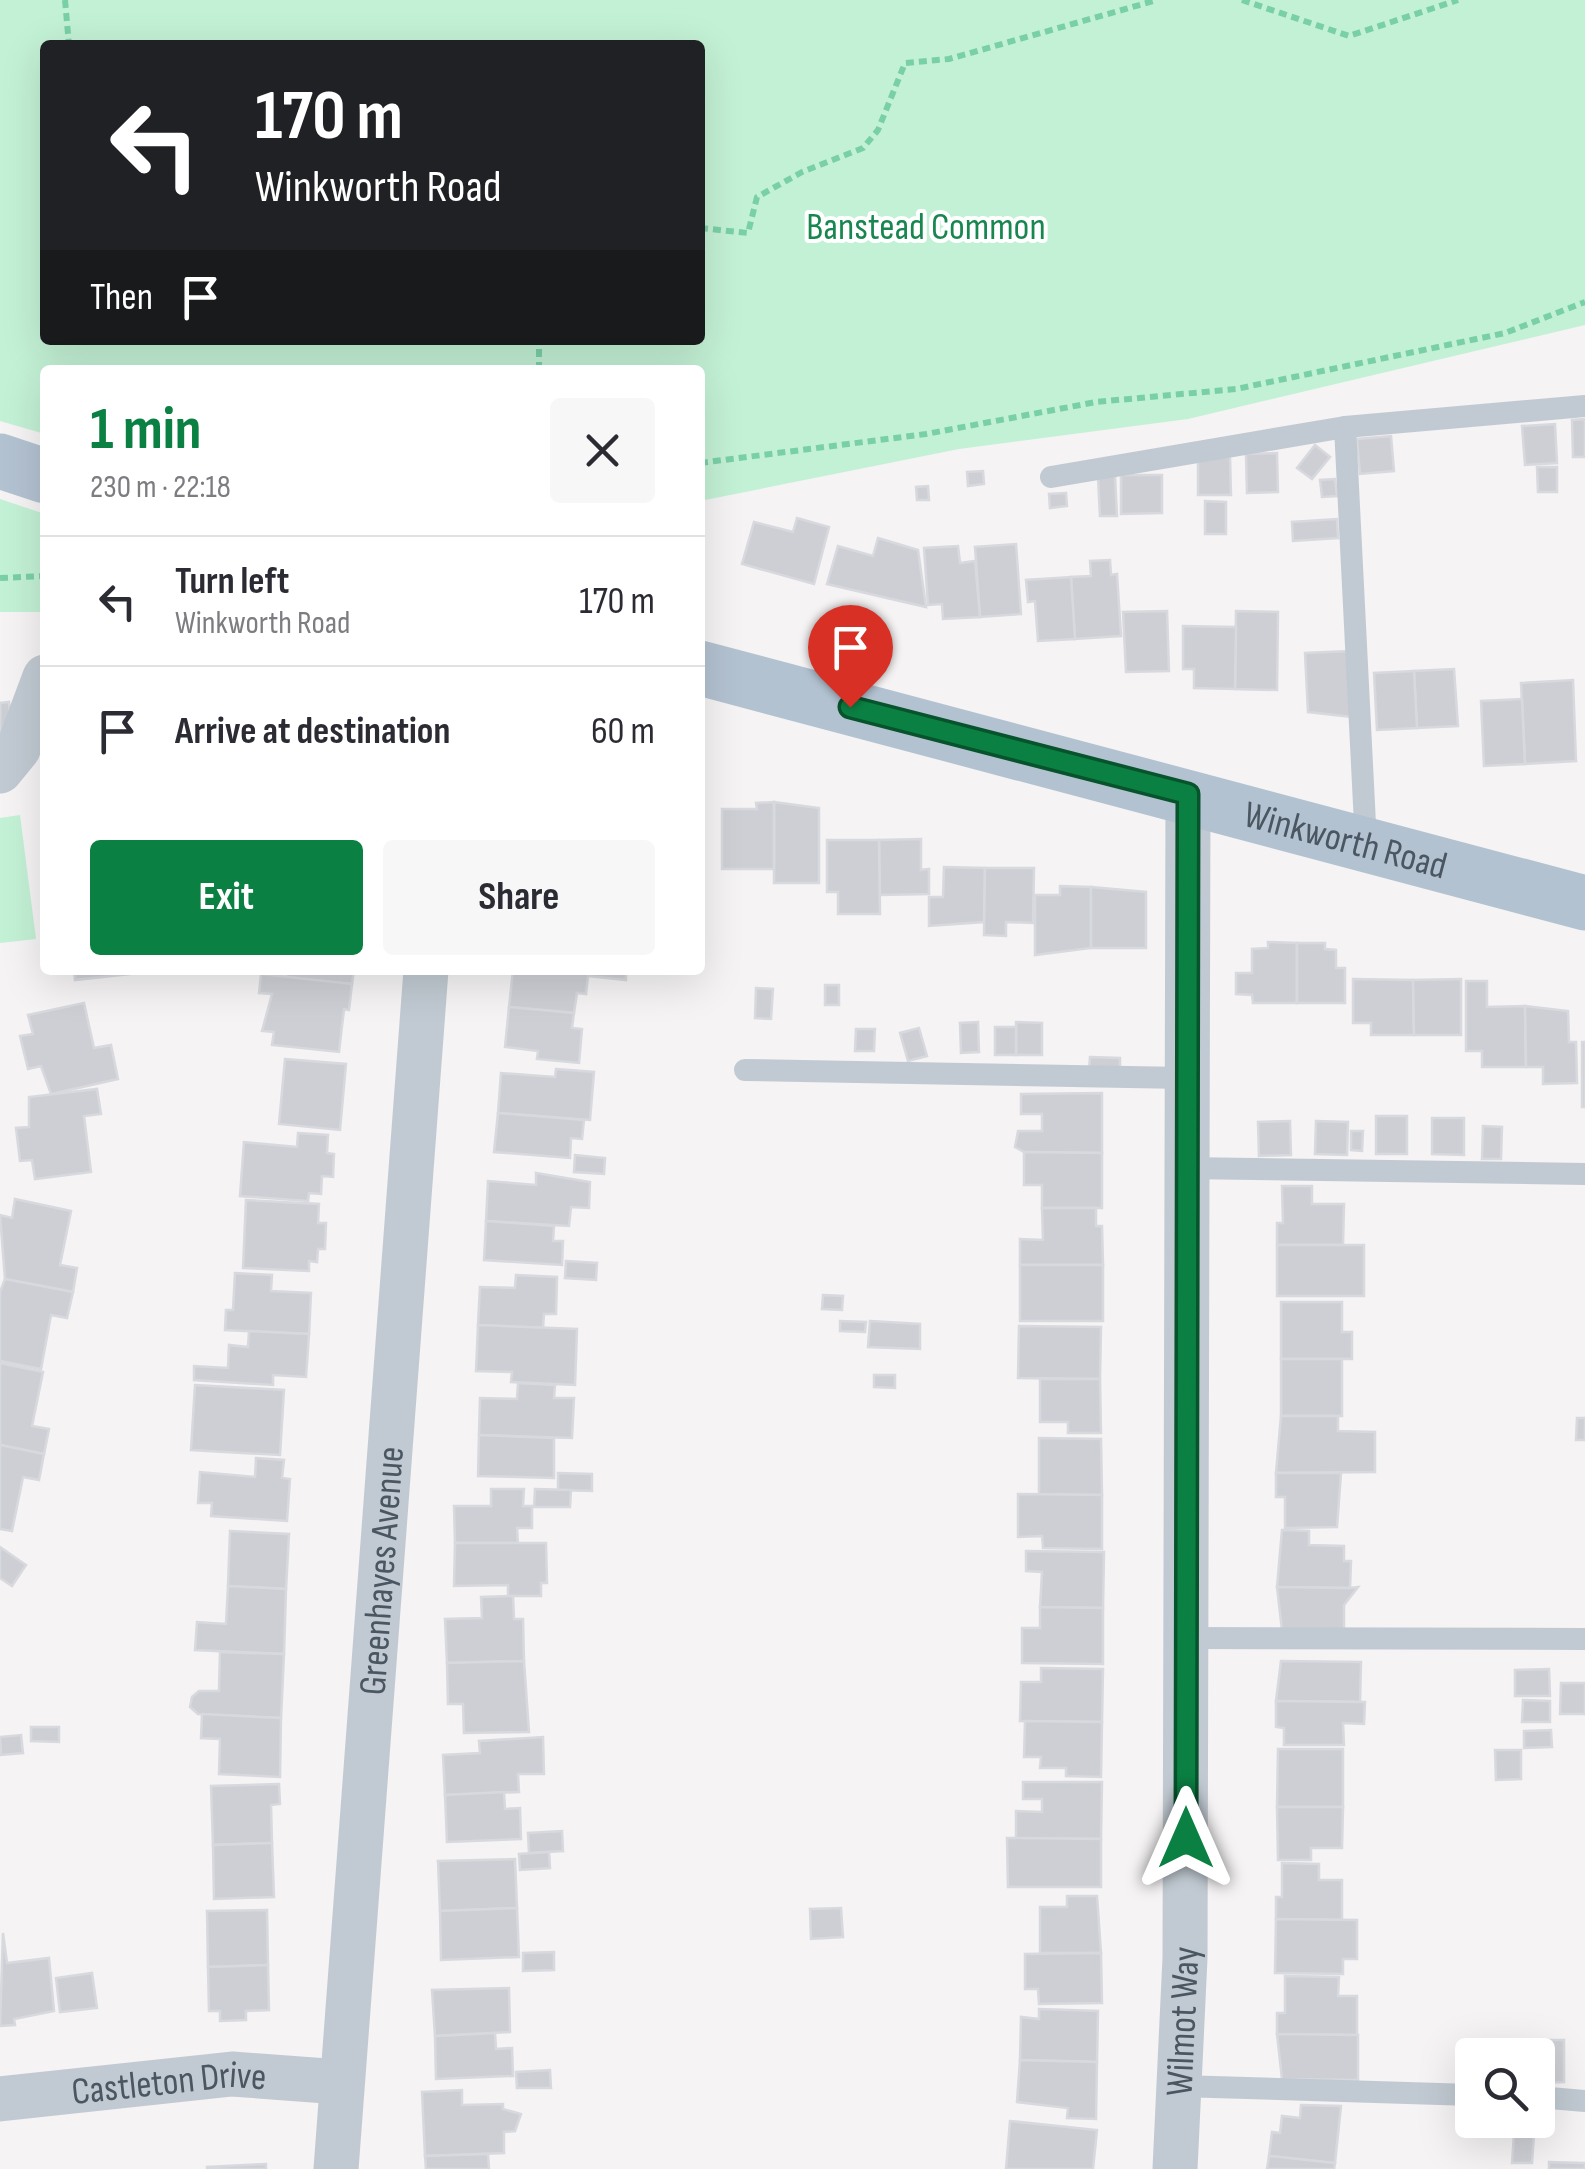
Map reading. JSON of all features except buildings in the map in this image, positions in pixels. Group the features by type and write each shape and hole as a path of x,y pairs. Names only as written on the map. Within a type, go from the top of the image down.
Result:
{"main road":[{"path":"0,462 40,474"},
{"name":"Winkworth Road","path":"705,669 1188,794 1585,903"}],"street":[{"path":"0,771 18,750 40,691"},
{"name":"Wilmot Way","path":"1175,2169 1185,1958 1184,1078 1188,794"},
{"name":"Greenhayes Avenue","path":"336,2169 426,975"},
{"name":"Castleton Drive","path":"0,2099 232,2074 340,2082"}],"lane":[{"path":"1051,477 1344,427 1585,406"},
{"path":"1344,427 1366,844"},
{"path":"745,1070 1184,1078"},
{"path":"1184,1168 1585,1174"},
{"path":"1187,1638 1585,1640"},
{"path":"1179,2086 1455,2094"},
{"path":"1555,2098 1585,2101"}],"path":[{"path":"64,0 68,40"},
{"path":"705,229 748,233 758,197 802,172 863,148 878,130 905,62 950,60 1157,0"},
{"path":"1242,0 1349,36 1458,0"},
{"path":"705,462 926,434 1096,402 1236,389 1505,333 1585,302"},
{"path":"0,578 40,576"}],"green space":[{"name":"Banstead Common","path":"0,0 1585,0 1585,325 1188,419 959,449 705,500 705,365 40,365 40,433 0,421"},
{"path":"0,499 40,512 40,612 0,612"},
{"path":"20,815 36,939 0,943 0,818"}],"route":[{"path":"850,707 1188,794 1184,1138 1186,1838"}]}
